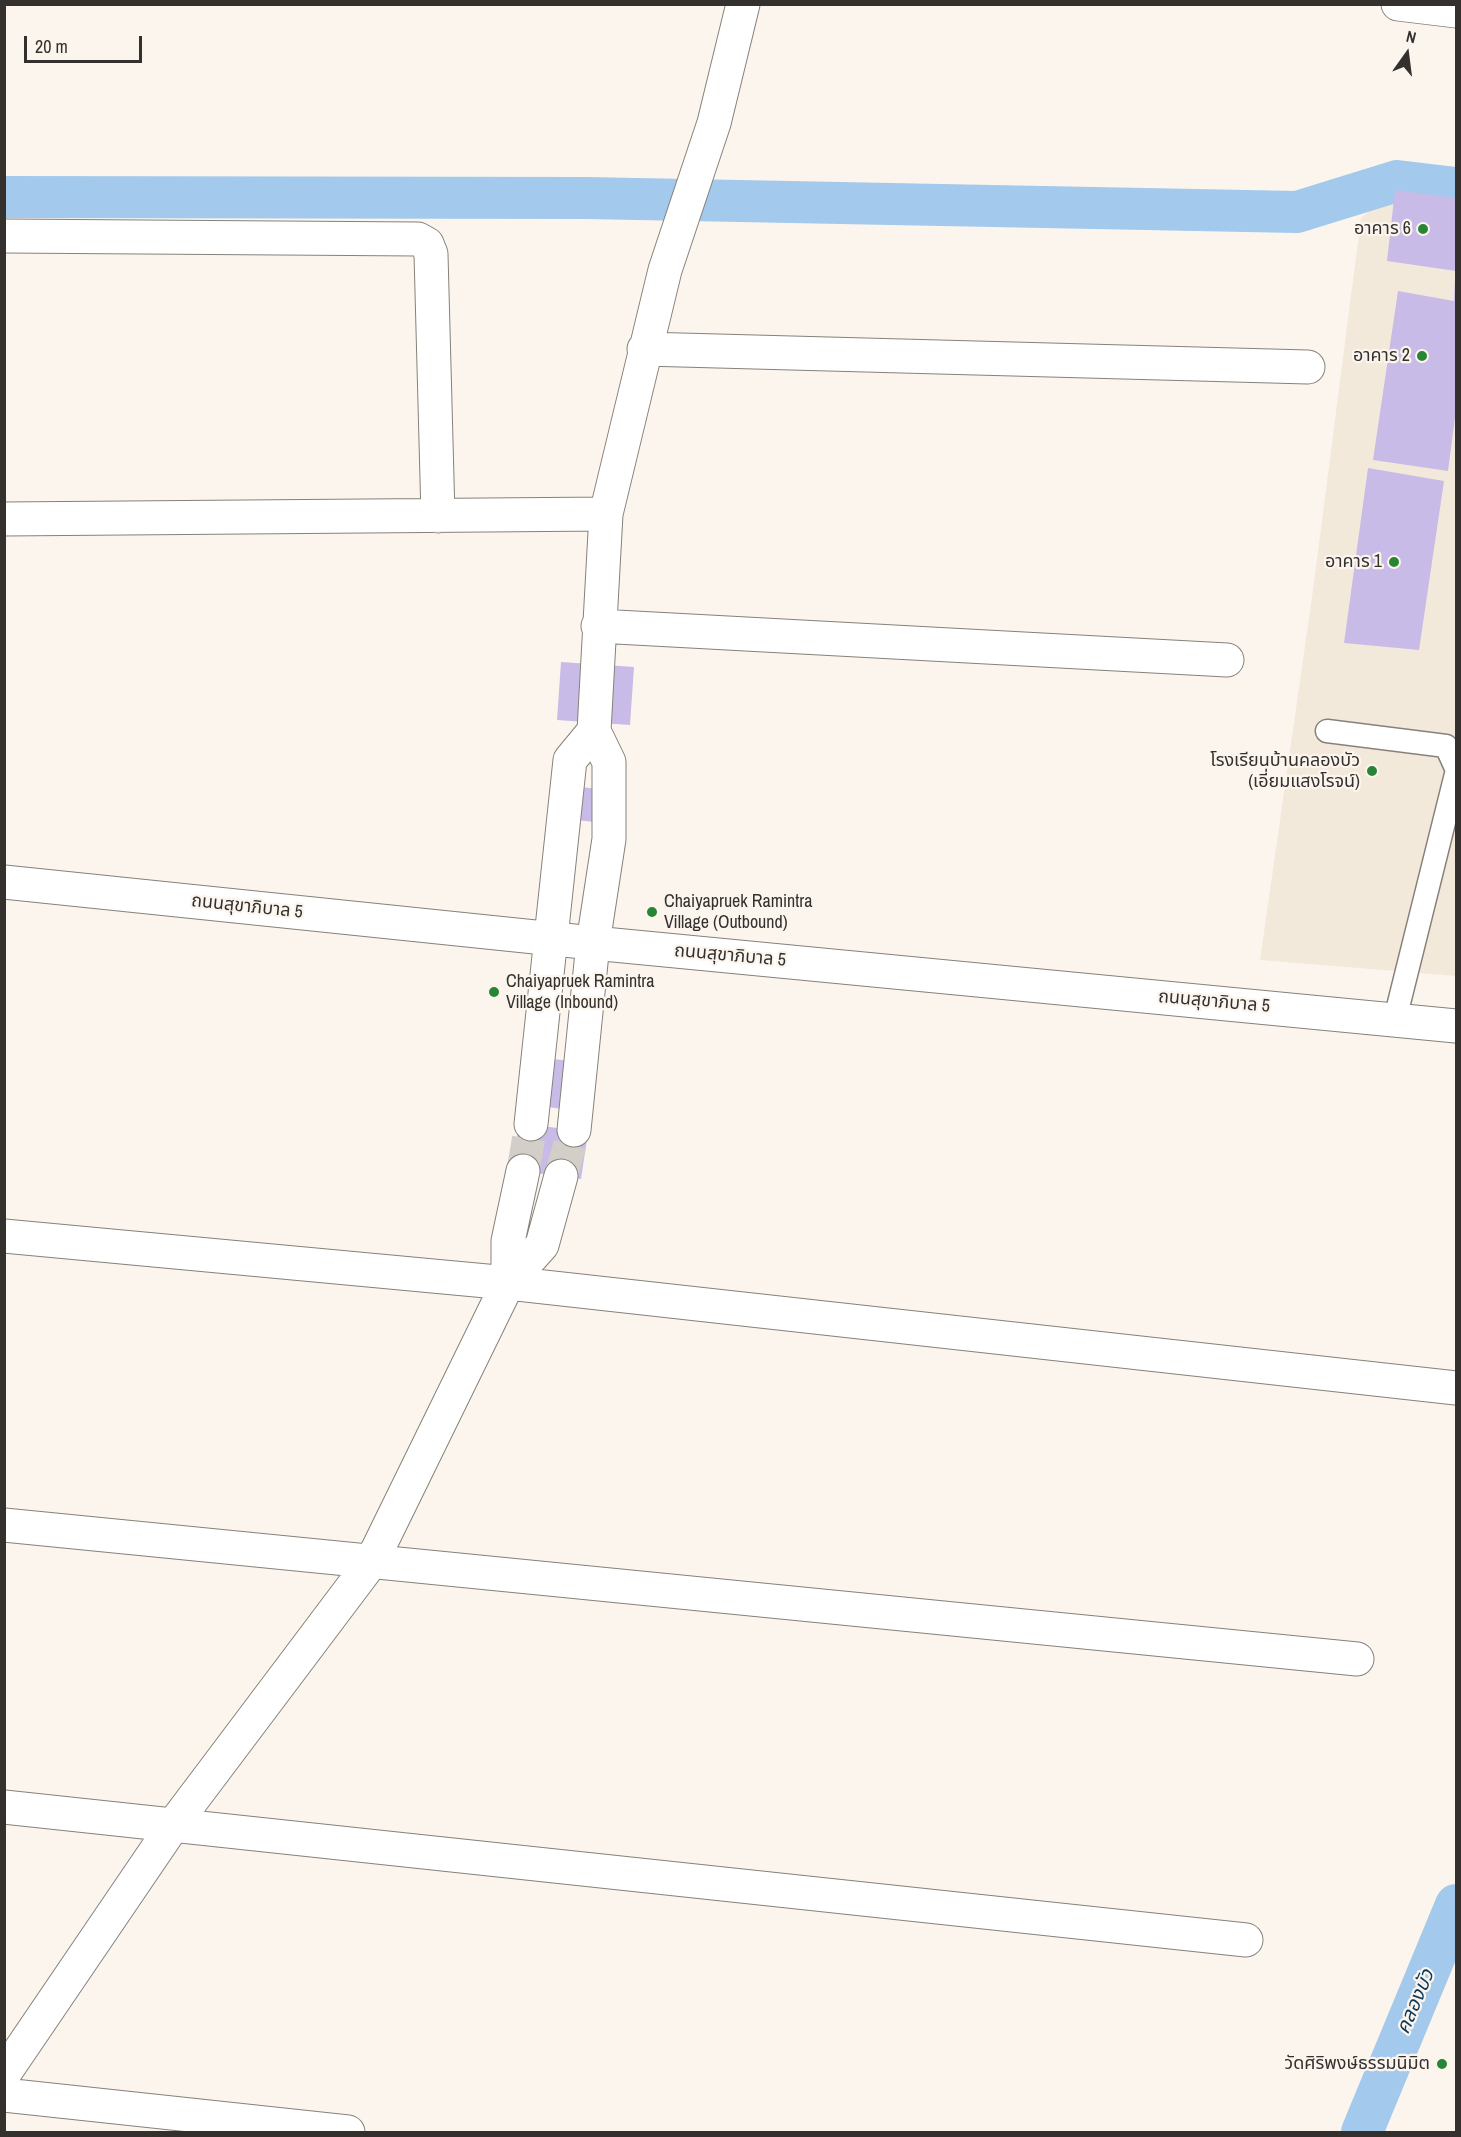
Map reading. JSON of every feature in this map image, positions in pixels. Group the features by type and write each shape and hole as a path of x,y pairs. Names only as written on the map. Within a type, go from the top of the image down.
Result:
{"street":[{"path":"574,1130 592,943 609,839 609,762 594,731 606,514 644,349 665,270 714,123 743,4"},
{"path":"1398,4 1456,11"},
{"path":"4,236 418,239 426,244 431,254 438,516"},
{"path":"644,349 1308,367"},
{"path":"4,519 606,514"},
{"path":"598,627 1227,660"},
{"path":"531,1124 570,760 594,731"},
{"name":"ถนนสุขาภิบาล 5","path":"4,882 551,939 1456,1026"},
{"path":"508,1283 508,1241 522,1171"},
{"path":"4,2074 174,1824 372,1561 508,1283 542,1245 561,1176"},
{"path":"4,1236 508,1283 1456,1388"},
{"path":"4,1525 1357,1659"},
{"path":"4,1807 1246,1940"},
{"path":"4,2095 348,2133"}],"lane":[{"path":"1327,730 1446,746 1456,768"},
{"path":"1395,1019 1456,774"}],"shaded area":[{"name":"โรงเรียนบ้านคลองบัว (เอี่ยมแสงโรจน์)","path":"1395,190 1456,198 1456,976 1260,960 1314,583 1361,218"}],"building":[{"name":"อาคาร 6","path":"1395,190 1456,198 1456,271 1387,261"},
{"name":"อาคาร 2","path":"1455,278 1456,410 1448,471 1373,460 1398,291 1454,301"},
{"name":"อาคาร 1","path":"1368,468 1444,481 1419,650 1344,643"},
{"path":"561,662 634,667 630,725 557,720"},
{"path":"580,787 599,789 595,822 576,820"},
{"path":"552,1059 572,1061 568,1110 548,1107"},
{"path":"519,1123 588,1132 581,1179 513,1170"}],"waterway":[{"path":"4,197 587,198 1297,212 1397,181 1456,188"},
{"name":"คลองบัว","path":"1362,2132 1456,1905"}],"tunnel":[{"path":"523,1171 531,1124"},
{"path":"561,1176 574,1130"}],"place":[{"name":"อาคาร 6","path":"1423,229"},
{"name":"อาคาร 2","path":"1422,356"},
{"name":"อาคาร 1","path":"1394,562"},
{"name":"โรงเรียนบ้านคลองบัว (เอี่ยมแสงโรจน์)","path":"1372,771"},
{"name":"Chaiyapruek Ramintra Village (Outbound)","path":"652,912"},
{"name":"Chaiyapruek Ramintra Village (Inbound)","path":"494,992"},
{"name":"วัดศิริพงษ์ธรรมนิมิต","path":"1442,2064"}]}
